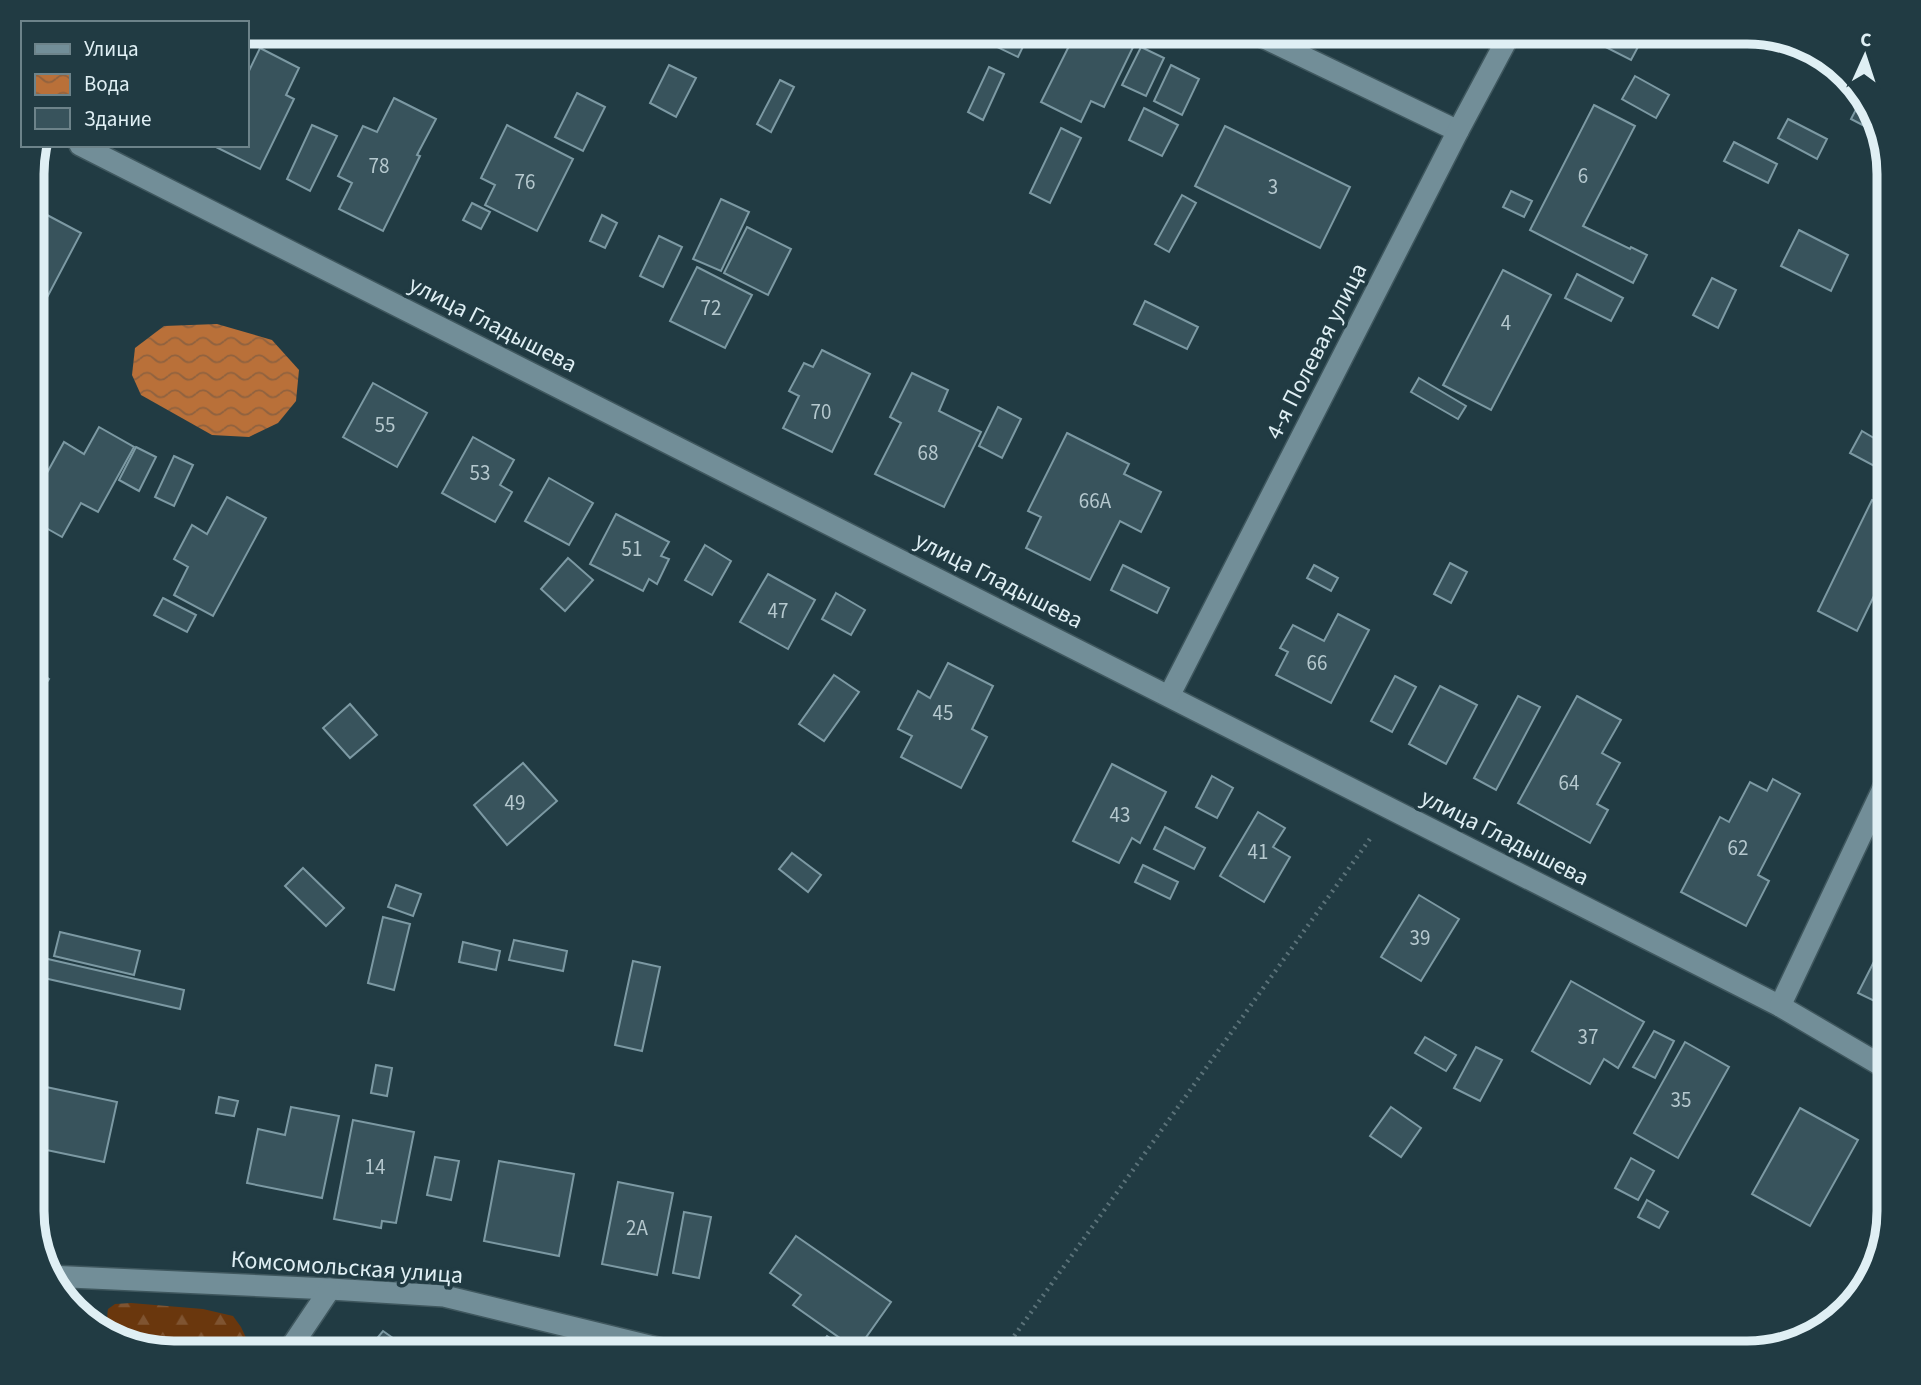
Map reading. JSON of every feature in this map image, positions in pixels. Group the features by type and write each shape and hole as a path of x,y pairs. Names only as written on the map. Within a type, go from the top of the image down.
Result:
{"street":[{"path":"1277,44 1458,131"},
{"name":"4-я Полевая улица","path":"1169,696 1505,44"},
{"name":"улица Гладышева","path":"84,147 1780,1006 1877,1063"},
{"path":"1780,1006 1877,801"},
{"name":"Комсомольская улица","path":"62,1277 444,1296 629,1341"},
{"path":"295,1341 330,1289"}],"path":[{"path":"1011,1341 1392,809"}],"green space":[{"path":"115,1304 203,1309 233,1316 248,1341 174,1341 140,1337 110,1324 108,1309"}],"water":[{"path":"217,324 272,340 299,370 296,401 278,423 249,437 212,435 141,395 132,375 135,348 164,326"}],"building":[{"path":"991,44 1024,44 1018,57"},
{"path":"1070,44 1135,44 1104,107 1091,101 1081,122 1041,102"},
{"path":"1600,44 1640,44 1631,60"},
{"path":"1141,47 1164,58 1146,96 1122,85"},
{"path":"260,48 299,68 286,95 294,99 260,169 216,147 248,147 248,73"},
{"path":"669,65 696,78 676,117 650,103"},
{"path":"1171,65 1199,79 1182,115 1154,101"},
{"path":"989,67 1004,74 983,120 968,112"},
{"path":"1635,76 1669,95 1656,118 1622,99"},
{"path":"780,80 794,87 771,132 757,124"},
{"path":"577,93 605,107 583,151 555,137"},
{"path":"394,98 436,119 383,231 339,209 352,183 338,176 363,126 377,132"},
{"path":"1594,105 1635,126 1583,226 1647,255 1633,283 1530,230"},
{"path":"1858,106 1869,128 1851,119"},
{"path":"1144,108 1178,125 1162,156 1129,140"},
{"path":"1788,119 1827,139 1817,159 1778,138"},
{"path":"312,125 337,136 310,191 287,179"},
{"path":"507,125 573,159 537,231 485,205 495,185 481,178"},
{"path":"1225,126 1350,187 1320,248 1195,186"},
{"path":"1061,128 1081,138 1050,203 1030,193"},
{"path":"1734,142 1777,164 1768,183 1724,161"},
{"path":"1511,191 1532,201 1524,217 1503,207"},
{"path":"1182,195 1196,203 1169,252 1155,244"},
{"path":"721,199 749,212 721,271 693,259"},
{"path":"472,203 490,212 481,229 463,220"},
{"path":"44,213 81,233 44,303"},
{"path":"602,215 617,223 605,248 590,241"},
{"path":"747,227 791,249 768,295 724,273"},
{"path":"1799,230 1848,255 1831,291 1781,266"},
{"path":"659,236 682,247 663,287 640,276"},
{"path":"697,267 752,295 725,348 670,321"},
{"path":"1503,270 1551,295 1491,410 1443,385"},
{"path":"1577,274 1623,298 1611,321 1565,298"},
{"path":"1712,278 1736,290 1718,328 1693,315"},
{"path":"1145,301 1198,327 1187,349 1134,324"},
{"path":"822,350 870,374 832,452 783,428 799,396 789,391 804,363 813,367"},
{"path":"912,373 948,390 939,411 981,432 944,507 875,474 901,423 890,417"},
{"path":"1419,378 1466,406 1458,419 1411,392"},
{"path":"373,383 427,413 397,467 343,437"},
{"path":"998,407 1021,419 1002,458 979,446"},
{"path":"99,427 134,447 98,512 81,503 62,537 44,527 44,478 64,442 84,454"},
{"path":"1862,431 1877,440 1877,467 1850,453"},
{"path":"1067,433 1129,464 1124,474 1161,492 1141,532 1120,521 1090,580 1026,548 1041,517 1028,511"},
{"path":"473,437 514,460 500,485 512,492 495,522 442,493"},
{"path":"136,447 156,457 139,491 119,480"},
{"path":"174,456 193,465 174,506 155,497"},
{"path":"549,478 593,503 569,545 525,521"},
{"path":"227,497 266,518 213,616 174,595 188,567 174,559 192,525 207,534"},
{"path":"1872,500 1877,502 1877,590 1857,631 1818,611"},
{"path":"616,514 669,542 661,556 669,559 657,584 649,579 643,591 590,564"},
{"path":"705,545 731,561 712,595 685,580"},
{"path":"568,558 593,580 565,611 541,589"},
{"path":"1450,563 1467,572 1451,603 1434,594"},
{"path":"1123,565 1169,588 1157,613 1111,590"},
{"path":"1314,565 1338,578 1331,591 1307,578"},
{"path":"768,574 815,600 788,649 740,622"},
{"path":"836,593 865,610 851,635 822,619"},
{"path":"163,598 196,615 187,632 154,615"},
{"path":"1338,614 1369,630 1331,703 1276,675 1288,652 1280,648 1293,625 1324,641"},
{"path":"948,663 993,686 972,729 987,737 961,788 901,757 912,736 898,729 918,691 930,698"},
{"path":"834,675 859,692 824,741 799,724"},
{"path":"1395,676 1416,687 1392,732 1371,721"},
{"path":"1440,686 1477,705 1446,764 1409,744"},
{"path":"1518,696 1540,707 1496,790 1474,778"},
{"path":"1577,696 1621,720 1602,753 1620,763 1597,804 1608,810 1590,843 1518,803"},
{"path":"350,704 377,735 350,758 323,728"},
{"path":"523,763 557,801 507,845 474,805"},
{"path":"1112,764 1166,792 1140,843 1132,838 1119,863 1073,841"},
{"path":"1212,776 1233,788 1217,818 1196,807"},
{"path":"1773,779 1800,794 1758,875 1769,881 1746,926 1681,892 1720,817 1729,822 1750,782 1767,791"},
{"path":"1258,812 1285,828 1273,847 1290,857 1264,902 1220,876"},
{"path":"1165,827 1205,848 1194,869 1154,849"},
{"path":"792,853 821,875 808,892 779,869"},
{"path":"1143,865 1178,882 1170,899 1135,882"},
{"path":"303,868 344,908 326,926 285,886"},
{"path":"396,885 421,894 413,916 388,907"},
{"path":"1419,895 1459,919 1421,981 1381,957"},
{"path":"383,917 410,924 394,990 368,983"},
{"path":"60,932 140,951 134,975 54,956"},
{"path":"514,940 567,951 563,971 509,960"},
{"path":"463,942 500,951 496,970 459,962"},
{"path":"1877,956 1877,1002 1858,993"},
{"path":"44,958 184,990 180,1009 44,978"},
{"path":"633,961 660,967 642,1051 615,1045"},
{"path":"1571,981 1644,1022 1618,1068 1604,1059 1590,1084 1532,1051"},
{"path":"1654,1031 1674,1041 1655,1078 1633,1067"},
{"path":"1425,1037 1456,1055 1446,1071 1415,1053"},
{"path":"1685,1042 1729,1067 1678,1158 1634,1133"},
{"path":"1476,1047 1502,1060 1480,1101 1454,1088"},
{"path":"376,1065 392,1068 387,1096 371,1093"},
{"path":"44,1087 117,1102 104,1162 44,1150"},
{"path":"219,1097 238,1101 234,1116 216,1113"},
{"path":"291,1107 339,1116 322,1198 247,1183 258,1129 285,1135"},
{"path":"1391,1107 1421,1128 1401,1157 1370,1136"},
{"path":"1800,1108 1858,1140 1810,1226 1752,1194"},
{"path":"353,1120 414,1132 396,1223 382,1221 381,1228 334,1219"},
{"path":"435,1157 459,1161 451,1200 427,1195"},
{"path":"1631,1158 1654,1171 1638,1200 1615,1188"},
{"path":"499,1161 574,1174 559,1256 484,1241"},
{"path":"618,1182 673,1193 657,1275 602,1264"},
{"path":"1647,1200 1668,1212 1659,1228 1638,1217"},
{"path":"684,1212 711,1217 699,1278 673,1273"},
{"path":"796,1236 891,1302 863,1341 844,1341 793,1305 801,1295 770,1273"},
{"path":"383,1331 397,1341 375,1341"}]}
